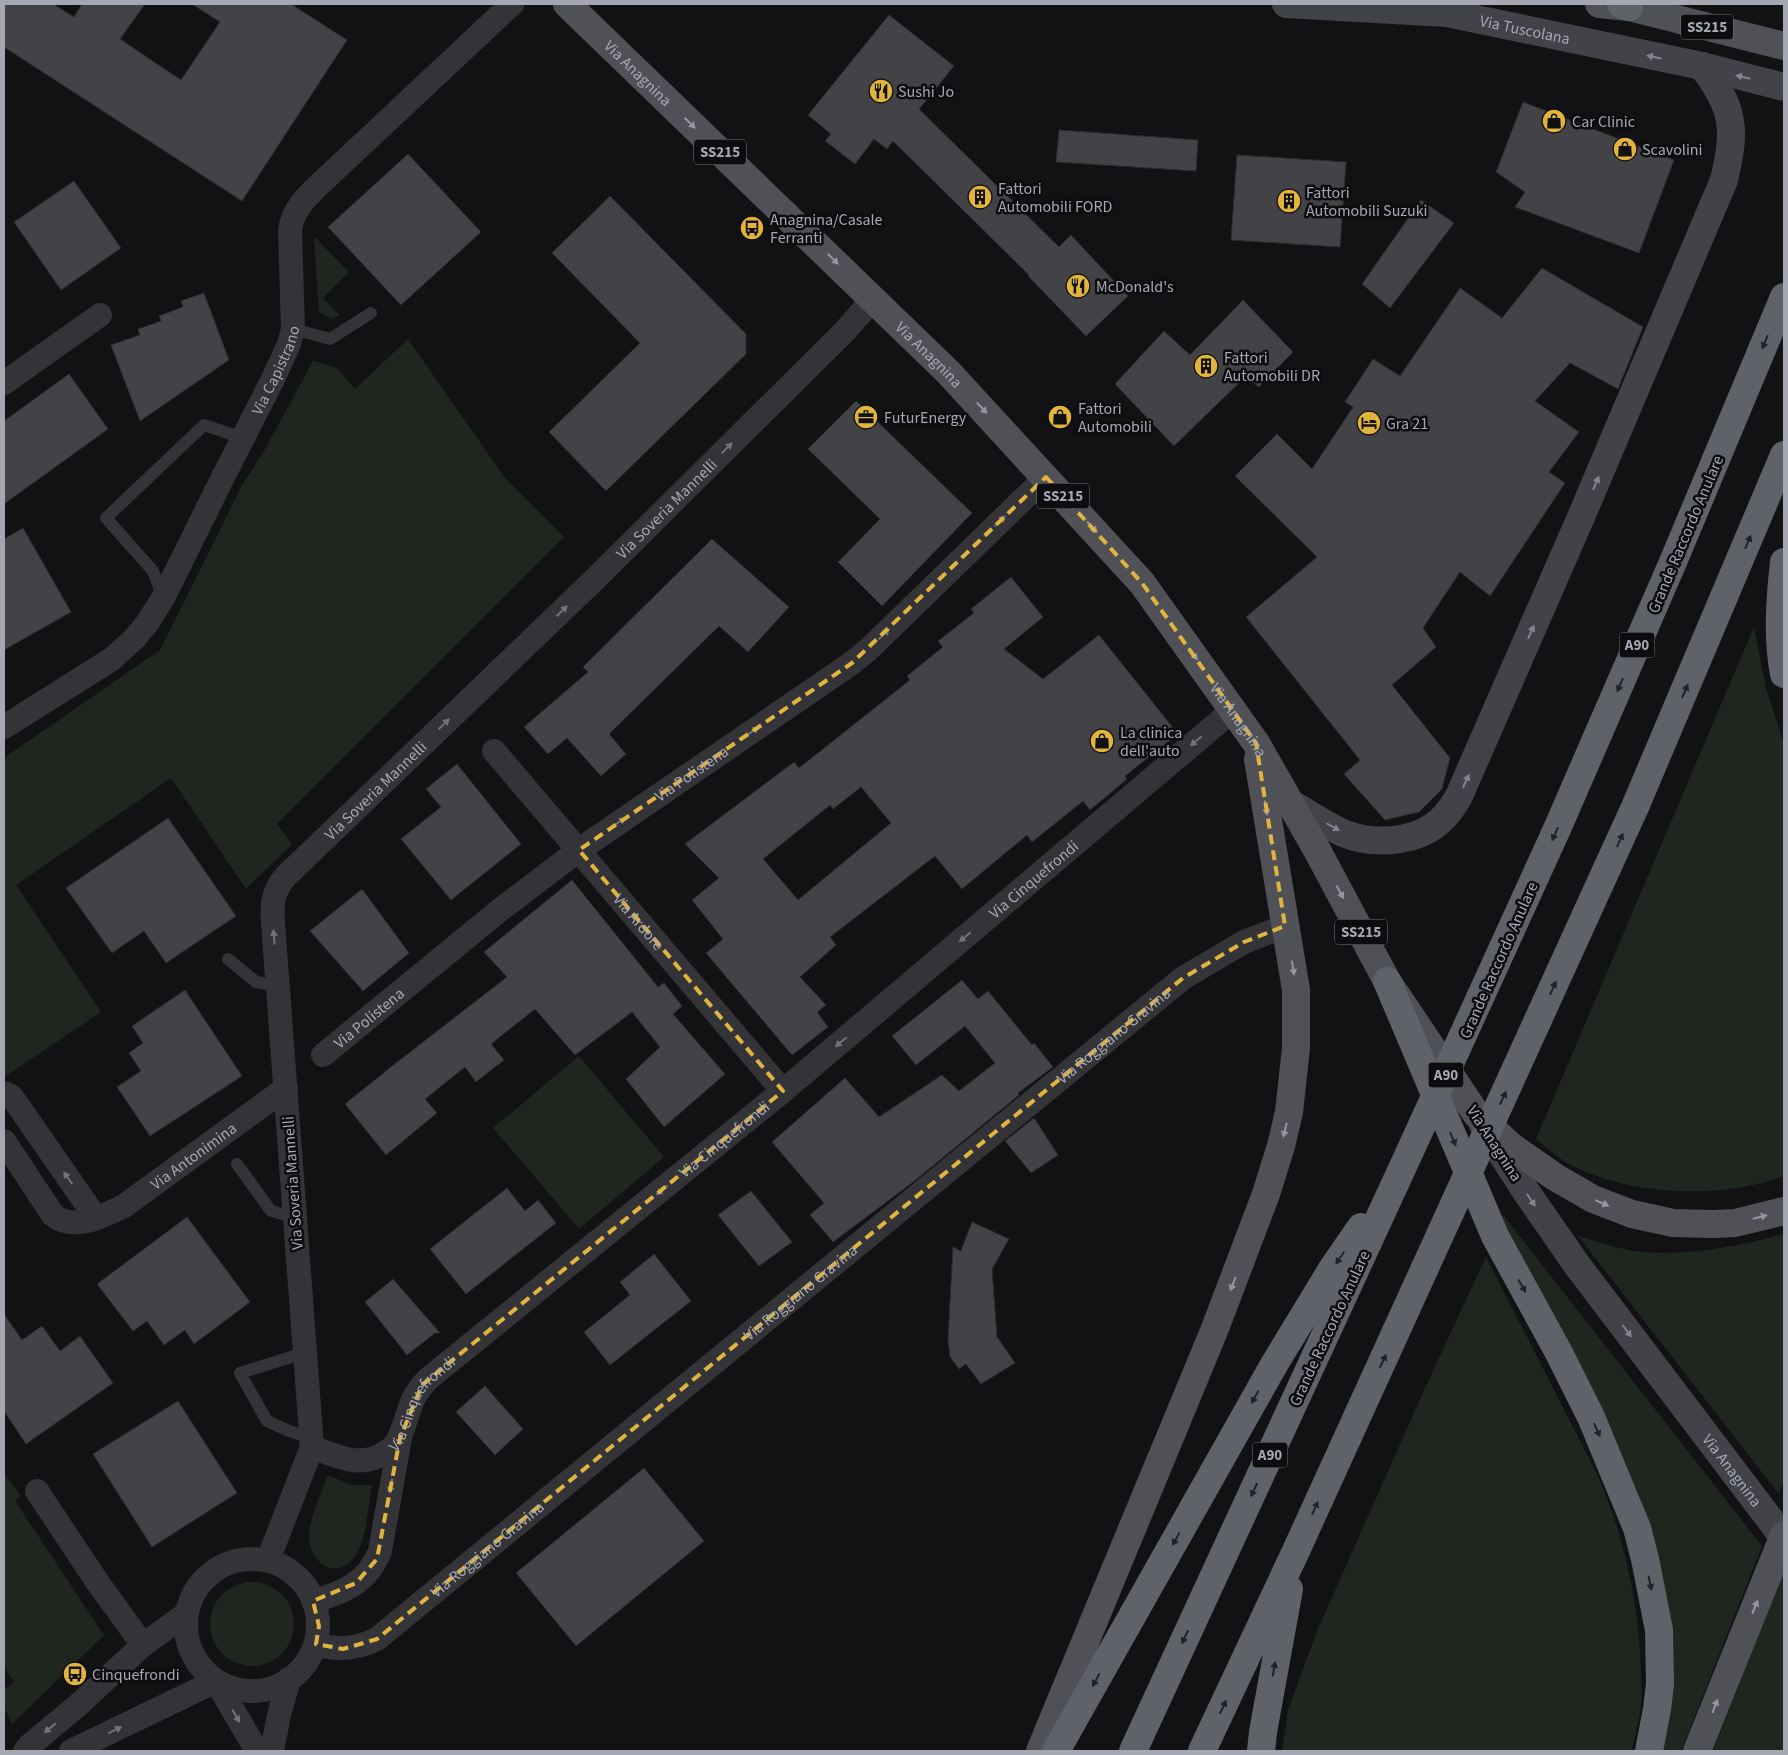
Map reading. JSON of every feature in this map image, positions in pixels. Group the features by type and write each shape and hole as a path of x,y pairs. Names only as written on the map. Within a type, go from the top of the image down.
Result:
{"highway":[{"name":"Grande Raccordo Anulare","path":"1133,1751 1485,990 1673,562 1784,297"},
{"path":"1202,1751 1295,1553 1533,1033 1642,789 1784,455"},
{"path":"1784,562 1781,632 1784,674"},
{"path":"1387,981 1494,1236 1559,1353 1591,1417 1637,1528 1646,1559 1659,1630 1660,1684 1649,1751"},
{"path":"1056,1751 1275,1362 1332,1269 1406,1160"},
{"path":"1262,1751 1263,1732 1295,1553"}],"main road":[{"name":"Via Anagnina","path":"567,4 874,298 948,372 1142,583 1256,743 1317,850 1387,981 1525,1190 1577,1265 1784,1537"},
{"name":"Via Tuscolana","path":"1286,4 1446,13 1702,66"},
{"path":"1406,4 1446,13"},
{"name":"SS215","path":"1599,4 1623,5 1784,46"},
{"path":"1702,66 1784,87"},
{"path":"1290,803 1343,833 1367,840 1386,841 1414,836 1430,828 1443,818 1460,796 1582,517 1724,180 1731,150 1730,120 1722,96 1702,66"},
{"path":"1040,1751 1214,1331 1256,1223 1274,1170 1289,1112 1296,1048 1296,990 1256,743"},
{"name":"SS215","path":"1477,1115 1512,1147 1555,1177 1593,1200 1632,1214 1673,1223 1713,1224 1735,1223 1784,1211"},
{"path":"1698,1751 1784,1537"}],"street":[{"name":"Via Capistrano","path":"4,727 118,654 148,622 163,598 289,344 293,329 290,231 293,216 297,209 322,182 512,4"},
{"name":"Via Soveria Mannelli","path":"312,1443 277,986 272,908 274,894 281,881 600,574 844,332 874,298"},
{"path":"4,383 100,315"},
{"name":"Via Polistena","path":"322,1055 500,910 579,850 852,663 869,649 1046,477"},
{"name":"Via Cinquefrondi","path":"312,1443 341,1458 360,1461 379,1457 390,1450 400,1438 415,1394 428,1379 783,1091 1233,710"},
{"name":"Via Ardore","path":"494,751 783,1091"},
{"name":"Via Roggiano Gravina","path":"316,1644 335,1649 344,1649 360,1646 377,1639 1183,978 1244,942 1285,926"},
{"name":"Via Antonimina","path":"4,1141 53,1215 59,1220 74,1223 96,1218 124,1206 286,1088"},
{"path":"4,1093 12,1096 96,1218"},
{"path":"313,1601 330,1596 356,1583 373,1567 380,1551 400,1438"},
{"path":"268,1560 312,1443"},
{"path":"37,1491 98,1583 143,1645"},
{"path":"216,1681 227,1686 263,1690 289,1679 310,1660 316,1644 319,1626 318,1613 310,1593 286,1567 268,1560 255,1559 228,1563 204,1581 191,1601 186,1614 185,1635 190,1647 201,1666 216,1681 257,1751"},
{"path":"25,1751 143,1645 186,1614"},
{"path":"272,1751 289,1679"},
{"path":"71,1751 216,1681"}],"lane":[{"path":"293,329 330,339 371,313"},
{"path":"163,598 153,571 106,518 204,425 243,438"},
{"path":"228,959 256,982 277,986"},
{"path":"237,1164 271,1211 294,1217"},
{"path":"304,1353 240,1373 267,1421 312,1443"}],"highlighted area":[{"path":"1046,477 1142,583 1256,743 1285,926 1244,942 1183,978 377,1639 343,1649 316,1644 319,1626 313,1601 356,1583 377,1559 400,1438 422,1385 783,1091 579,850 852,663"}],"shaded area":[{"path":"315,237 349,272 323,298 339,315 333,319 319,312"},
{"path":"408,339 505,478 564,537 277,824 292,844 246,889 171,778 16,885 101,1012 4,1077 4,758 160,650 242,485 263,453 313,361 337,368 355,389"},
{"path":"1754,627 1766,688 1784,744 1784,1176 1759,1184 1732,1189 1703,1191 1674,1191 1618,1182 1591,1174 1567,1163 1536,1139"},
{"path":"579,1056 664,1157 579,1229 493,1128"},
{"path":"1503,1215 1762,1546 1681,1751 1661,1751 1646,1517 1639,1495 1623,1459 1499,1228"},
{"path":"1784,1234 1784,1480 1779,1494 1578,1236 1634,1251 1672,1253 1729,1247"},
{"path":"1486,1257 1596,1472 1615,1520 1628,1569 1640,1646 1640,1708 1632,1751 1282,1751 1288,1710 1317,1631 1425,1388"},
{"path":"4,1473 21,1496 15,1501 104,1635 12,1724 4,1707 4,1689 14,1682 4,1666"},
{"path":"328,1475 351,1485 372,1485 365,1529 357,1553 343,1567 335,1568 327,1567 320,1562 311,1547 309,1537 313,1515"},
{"path":"1784,1571 1784,1751 1713,1751"},
{"path":"252,1582 268,1585 282,1594 291,1608 294,1624 291,1640 282,1654 268,1663 252,1666 236,1663 222,1654 213,1640 210,1624 213,1608 222,1594 236,1585"}],"building":[{"path":"4,4 53,4 74,17 82,4 145,4 120,39 181,80 220,22 192,4 291,4 347,40 242,201 4,47"},
{"path":"889,15 954,66 919,109 1059,247 1071,235 1128,296 1086,336 1029,275 893,141 887,149 874,139 855,164 825,141 831,134 808,115"},
{"path":"1523,102 1674,160 1639,253 1515,207 1525,192 1496,172"},
{"path":"1059,130 1198,140 1196,171 1056,162"},
{"path":"408,154 481,232 401,305 328,227"},
{"name":"Fattori Automobili Suzuki","path":"1237,155 1346,162 1340,247 1231,240"},
{"path":"74,181 121,248 61,290 14,222"},
{"path":"610,196 746,334 746,354 606,491 549,432 640,343 552,253"},
{"path":"1421,200 1454,223 1390,308 1362,284"},
{"path":"1542,268 1643,327 1618,389 1570,363 1535,401 1579,432 1549,472 1565,483 1490,596 1460,572 1423,628 1436,647 1392,685 1450,758 1442,789 1419,812 1385,820 1344,774 1360,760 1246,617 1317,557 1235,476 1277,434 1312,469 1353,407 1345,402 1373,359 1400,376 1460,288 1502,318"},
{"path":"204,293 229,360 140,421 111,345 140,335 138,329 161,321 159,316 183,307 181,301"},
{"name":"Fattori Automobili DR","path":"1243,300 1293,352 1259,387 1245,377 1174,446 1115,384 1164,331 1190,355"},
{"path":"69,374 108,429 4,504 4,421"},
{"path":"856,401 972,513 882,606 838,562 880,519 808,449"},
{"path":"23,528 71,612 4,650 4,539"},
{"path":"712,539 789,607 748,652 719,626 609,734 626,754 601,776 567,738 548,754 524,727 588,672 583,667"},
{"path":"1011,577 1043,617 1004,649 1043,679 1099,635 1178,734 1125,776 1127,779 1090,810 1083,801 1032,842 1027,835 962,889 935,856 830,937 836,945 800,977 826,1005 817,1012 828,1027 792,1055 706,953 723,939 692,900 719,878 685,844 794,762 799,768 910,680 907,676 943,647 938,641 974,613 971,609","holes":["861,787 891,823 798,900 763,859 830,805 833,809"]},
{"path":"457,764 521,844 451,900 401,839 441,807 426,789"},
{"path":"168,818 236,916 166,963 144,931 112,953 66,888"},
{"path":"572,880 658,987 664,983 682,1006 673,1014 725,1074 664,1127 626,1079 660,1047 632,1012 575,1055 535,1009 491,1044 504,1060 476,1082 465,1067 425,1099 437,1113 386,1155 345,1104 507,977 484,952"},
{"path":"362,889 409,953 363,991 310,931"},
{"path":"962,980 978,999 988,991 1032,1045 1034,1043 1053,1067 1018,1093 1019,1095 913,1182 833,1242 810,1215 824,1203 772,1142 845,1078 879,1117 942,1075 959,1091 995,1063 965,1026 916,1065 892,1036"},
{"path":"185,990 242,1076 150,1136 117,1087 141,1071 129,1053 143,1043 132,1026"},
{"path":"1034,1118 1058,1155 1031,1173 1005,1141"},
{"path":"507,1188 525,1211 538,1200 556,1223 466,1294 430,1249"},
{"path":"751,1191 792,1242 759,1266 718,1215"},
{"path":"187,1217 250,1302 194,1344 185,1330 164,1345 147,1321 133,1331 97,1284"},
{"path":"972,1222 1009,1239 992,1269 997,1337 1015,1363 981,1384 966,1364 959,1369 950,1357 948,1339 953,1247 961,1251"},
{"path":"654,1254 691,1301 610,1365 584,1332 630,1295 620,1282"},
{"path":"393,1279 440,1333 435,1333 407,1355 365,1302"},
{"path":"4,1314 22,1340 42,1326 60,1351 80,1336 113,1383 26,1444 4,1411"},
{"path":"485,1386 523,1429 495,1455 456,1412"},
{"path":"178,1401 237,1493 152,1547 93,1454"},
{"path":"644,1468 704,1541 576,1646 516,1573"}],"place":[{"name":"Sushi Jo","path":"881,91"},
{"name":"Car Clinic","path":"1554,121"},
{"name":"Scavolini","path":"1625,149"},
{"name":"Fattori Automobili FORD","path":"980,197"},
{"name":"Fattori Automobili Suzuki","path":"1289,201"},
{"name":"Anagnina/Casale Ferranti","path":"752,228"},
{"name":"McDonald's","path":"1078,286"},
{"name":"Fattori Automobili DR","path":"1206,366"},
{"name":"FuturEnergy","path":"866,417"},
{"name":"Fattori Automobili","path":"1060,417"},
{"name":"Gra 21","path":"1369,423"},
{"name":"La clinica dell'auto","path":"1102,741"},
{"name":"Cinquefrondi","path":"75,1674"}]}
